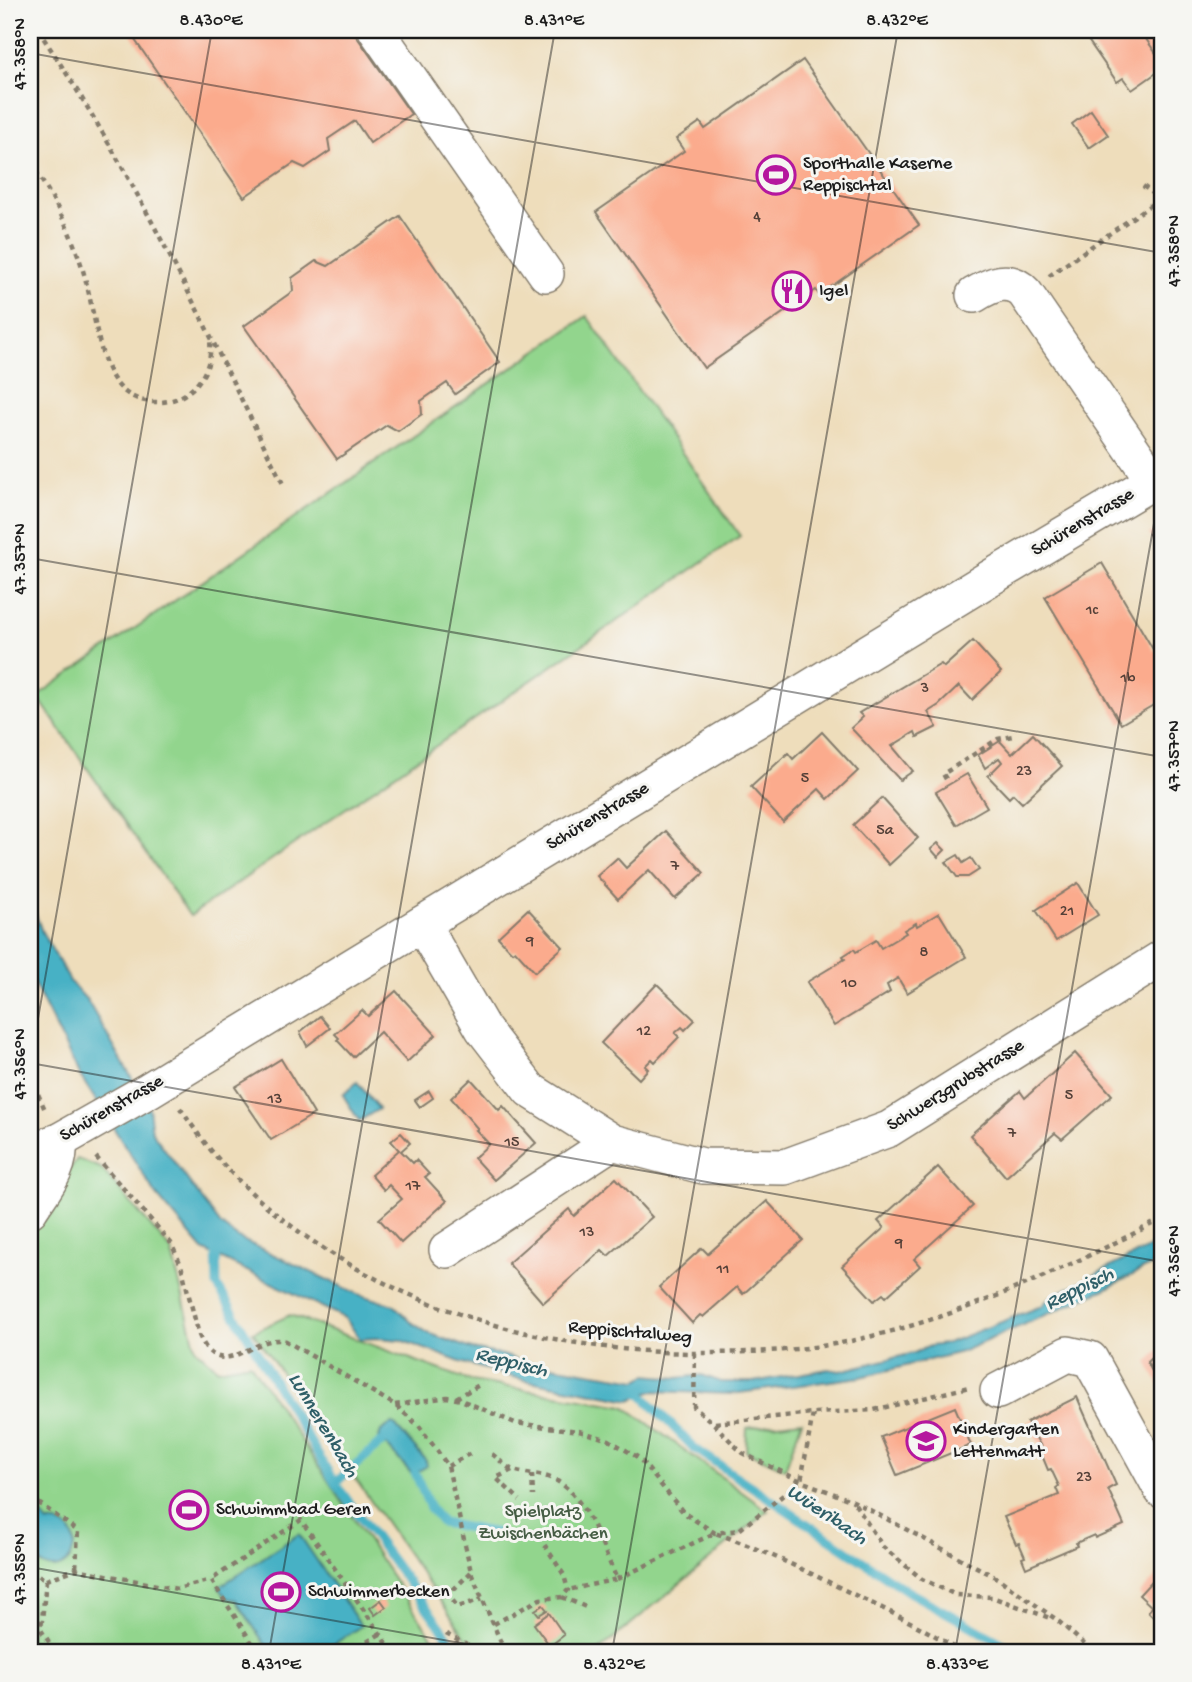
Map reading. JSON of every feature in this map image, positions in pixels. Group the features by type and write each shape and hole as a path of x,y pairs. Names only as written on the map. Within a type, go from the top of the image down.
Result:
{"street":[{"path":"376,30 546,274"},
{"path":"974,295 992,284 1000,283 1018,286 1025,292 1158,479"},
{"name":"Schürenstrasse","path":"64,1137 155,1086 1158,479"},
{"name":"Schwerzgrubstrasse","path":"422,924 483,1029 530,1090 612,1142 703,1166 785,1167 889,1129 1162,958"},
{"path":"30,1210 55,1173 64,1137"},
{"path":"447,1250 612,1142"},
{"path":"998,1391 1068,1354 1090,1359 1156,1479"}],"path":[{"path":"48,30 39,32 109,141 284,486"},
{"path":"30,163 58,209 75,246 104,361 120,389 138,400 149,402 172,401 183,396 200,381 209,361 210,342 206,329"},
{"path":"1025,292 1161,199 1143,186"},
{"path":"946,779 943,774 998,738 1013,736"},
{"name":"Reppischtalweg","path":"155,1086 209,1149 251,1192 304,1236 370,1275 422,1299 517,1331 594,1346 695,1353 799,1349 861,1339 916,1325 999,1296 1095,1254 1162,1219"},
{"path":"64,1137 171,1243 181,1265 195,1323 207,1350 225,1358 274,1339 286,1341 395,1405 420,1427 448,1466 471,1572 505,1652"},
{"path":"695,1353 694,1407 714,1423 742,1453 801,1481 853,1501 999,1579 1057,1620 1093,1652"},
{"path":"455,1398 481,1384"},
{"path":"714,1423 874,1410 976,1385 998,1391"},
{"path":"395,1405 443,1397 455,1398 515,1423 579,1431 616,1443 647,1466 684,1513 715,1533 761,1549 891,1613 961,1652"},
{"path":"562,1597 568,1590 617,1579 715,1533 739,1530 801,1481 813,1413"},
{"path":"448,1466 471,1453"},
{"path":"492,1454 512,1470 547,1476 559,1482 577,1499 617,1579"},
{"path":"512,1470 496,1478 520,1500"},
{"path":"532,1474 533,1496"},
{"path":"30,1497 78,1531 76,1569"},
{"path":"853,1501 883,1547 922,1579 956,1595 992,1597 1057,1620"},
{"path":"46,1580 76,1569 177,1589 211,1580 301,1520 393,1652"},
{"path":"544,1544 564,1575 568,1590"},
{"path":"30,1570 46,1580"},
{"path":"471,1572 448,1595 458,1606 482,1599"},
{"path":"46,1580 41,1630 56,1652"},
{"path":"211,1580 258,1652"},
{"path":"494,1624 540,1599 562,1597 588,1608"},
{"path":"351,1652 380,1634"},
{"path":"446,1634 480,1652"}],"green space":[{"path":"587,316 740,536 190,916 37,696"},
{"name":"Schwimmbad Geren","path":"77,1159 101,1168 171,1250 196,1349 218,1369 250,1363 442,1652 30,1652 30,1224"},
{"name":"Spielplatz Zwischenbächen","path":"290,1315 471,1381 624,1406 768,1511 597,1652 476,1652 253,1332"},
{"path":"802,1421 785,1469 746,1451 747,1428"}],"water":[{"path":"30,307 37,365 36,394 30,424"},
{"name":"Reppisch","path":"30,898 42,932 71,983 87,1000 149,1108 152,1132 221,1225 238,1238 358,1294 394,1305 410,1321 428,1333 472,1349 520,1361 638,1380 646,1375 678,1378 702,1375 721,1382 753,1382 828,1369 840,1371 945,1344 1042,1306 1050,1297 1162,1241 1162,1260 1107,1288 961,1352 861,1377 731,1394 653,1391 630,1400 524,1380 460,1362 401,1340 360,1339 345,1318 203,1250 157,1196 79,1074 30,976"},
{"path":"357,1082 379,1109 359,1121 343,1095"},
{"path":"391,1424 395,1425 426,1461 427,1466 411,1473 379,1437 381,1431"},
{"path":"30,1508 40,1513 48,1523 61,1524 70,1531 74,1539 73,1550 62,1565 53,1568 41,1564 34,1557 29,1542"},
{"name":"Schwimmerbecken","path":"299,1534 361,1626 322,1652 270,1652 236,1600 227,1598 219,1587"}],"building":[{"path":"128,30 352,30 411,114 370,143 355,121 328,139 330,151 305,168 294,163 244,197"},
{"path":"1081,30 1160,30 1146,39 1162,62 1162,69 1132,90 1123,78 1117,82"},
{"path":"803,60 919,225 819,295 816,290 704,368 596,212 684,151 676,139 700,122 705,129"},
{"path":"1091,110 1108,135 1089,148 1072,124"},
{"path":"400,216 500,362 455,394 447,383 421,401 422,414 398,431 387,425 337,459 244,326 293,291 292,278 316,261 328,266"},
{"path":"1162,526 1162,557 1149,534"},
{"path":"1102,563 1154,651 1162,646 1162,700 1121,724 1045,597"},
{"path":"973,641 1001,672 972,700 959,686 928,712 937,727 917,737 915,732 892,746 913,771 900,780 851,728 863,717 859,713 941,664 944,667"},
{"path":"822,732 858,771 828,799 819,789 783,822 751,787 788,753 793,759"},
{"path":"1033,734 1062,766 1022,803 1013,794 1009,798 988,776 1002,762 999,758 985,768 978,755 1000,741 1012,754"},
{"path":"967,774 987,807 956,825 936,792"},
{"path":"882,798 918,838 889,865 853,825"},
{"path":"666,831 704,873 675,899 649,870 618,899 597,876 617,858 626,868"},
{"path":"938,843 945,850 938,857 931,849"},
{"path":"958,855 963,863 971,858 979,870 968,877 957,877 946,862"},
{"path":"1078,883 1098,915 1056,941 1036,910"},
{"path":"528,909 563,947 535,972 515,950 512,952 498,937"},
{"path":"939,913 966,957 907,993 898,978 887,985 890,992 834,1026 807,982 845,959 843,956 854,949 856,952 876,940 881,948 906,933 904,930"},
{"path":"657,984 695,1020 685,1030 682,1027 675,1033 679,1037 655,1062 652,1059 645,1066 648,1069 639,1079 601,1043"},
{"path":"396,991 436,1035 407,1062 380,1032 353,1057 337,1040 339,1038 335,1034 362,1010 368,1016"},
{"path":"320,1016 330,1028 307,1046 300,1032"},
{"path":"1075,1053 1112,1095 1062,1139 1055,1133 1006,1177 970,1135 1020,1091 1025,1098"},
{"path":"281,1059 314,1114 271,1140 235,1087"},
{"path":"471,1079 499,1110 503,1106 536,1143 494,1180 474,1158 489,1144 451,1098"},
{"path":"429,1091 433,1098 420,1107 415,1100"},
{"path":"401,1133 410,1143 401,1151 413,1163 416,1160 429,1174 425,1177 447,1201 401,1243 379,1219 402,1199 389,1185 384,1190 371,1175 399,1150 391,1141"},
{"path":"938,1167 973,1206 914,1259 920,1266 886,1297 883,1294 874,1301 842,1266 884,1228 878,1221"},
{"path":"616,1178 652,1217 608,1256 602,1250 543,1303 508,1263 569,1209 574,1216"},
{"path":"767,1201 803,1240 743,1294 737,1287 703,1317 700,1315 692,1323 659,1287 702,1248 708,1254"},
{"path":"1162,1335 1162,1390 1147,1362 1160,1349 1158,1337"},
{"path":"1077,1397 1116,1485 1108,1489 1124,1525 1095,1538 1094,1535 1076,1543 1077,1546 1026,1568 1019,1543 1016,1544 1004,1517 1059,1495 1056,1488 1059,1486 1051,1469 1048,1470 1041,1453 1044,1452 1027,1422"},
{"name":"Kindergarten Lettenmatt","path":"955,1407 971,1445 897,1475 881,1437"},
{"path":"1162,1570 1162,1626 1148,1612 1152,1607 1139,1595"},
{"path":"381,1600 386,1607 375,1615 370,1608"},
{"path":"543,1605 547,1610 539,1615 535,1610"},
{"path":"549,1613 564,1635 550,1646 534,1624"}],"waterway":[{"name":"Lunnerenbach","path":"216,1246 217,1285 335,1483 457,1652"},
{"name":"Wüeribach","path":"635,1388 694,1448 909,1592 1018,1652"},
{"path":"335,1483 383,1441"},
{"path":"415,1473 430,1508 442,1523 498,1533"}],"place":[{"name":"Sporthalle Kaserne Reppischtal","path":"776,175"},
{"name":"Igel","path":"792,291"},
{"name":"Kindergarten Lettenmatt","path":"926,1441"},
{"name":"Schwimmbad Geren","path":"189,1510"},
{"name":"Schwimmerbecken","path":"281,1592"}]}
